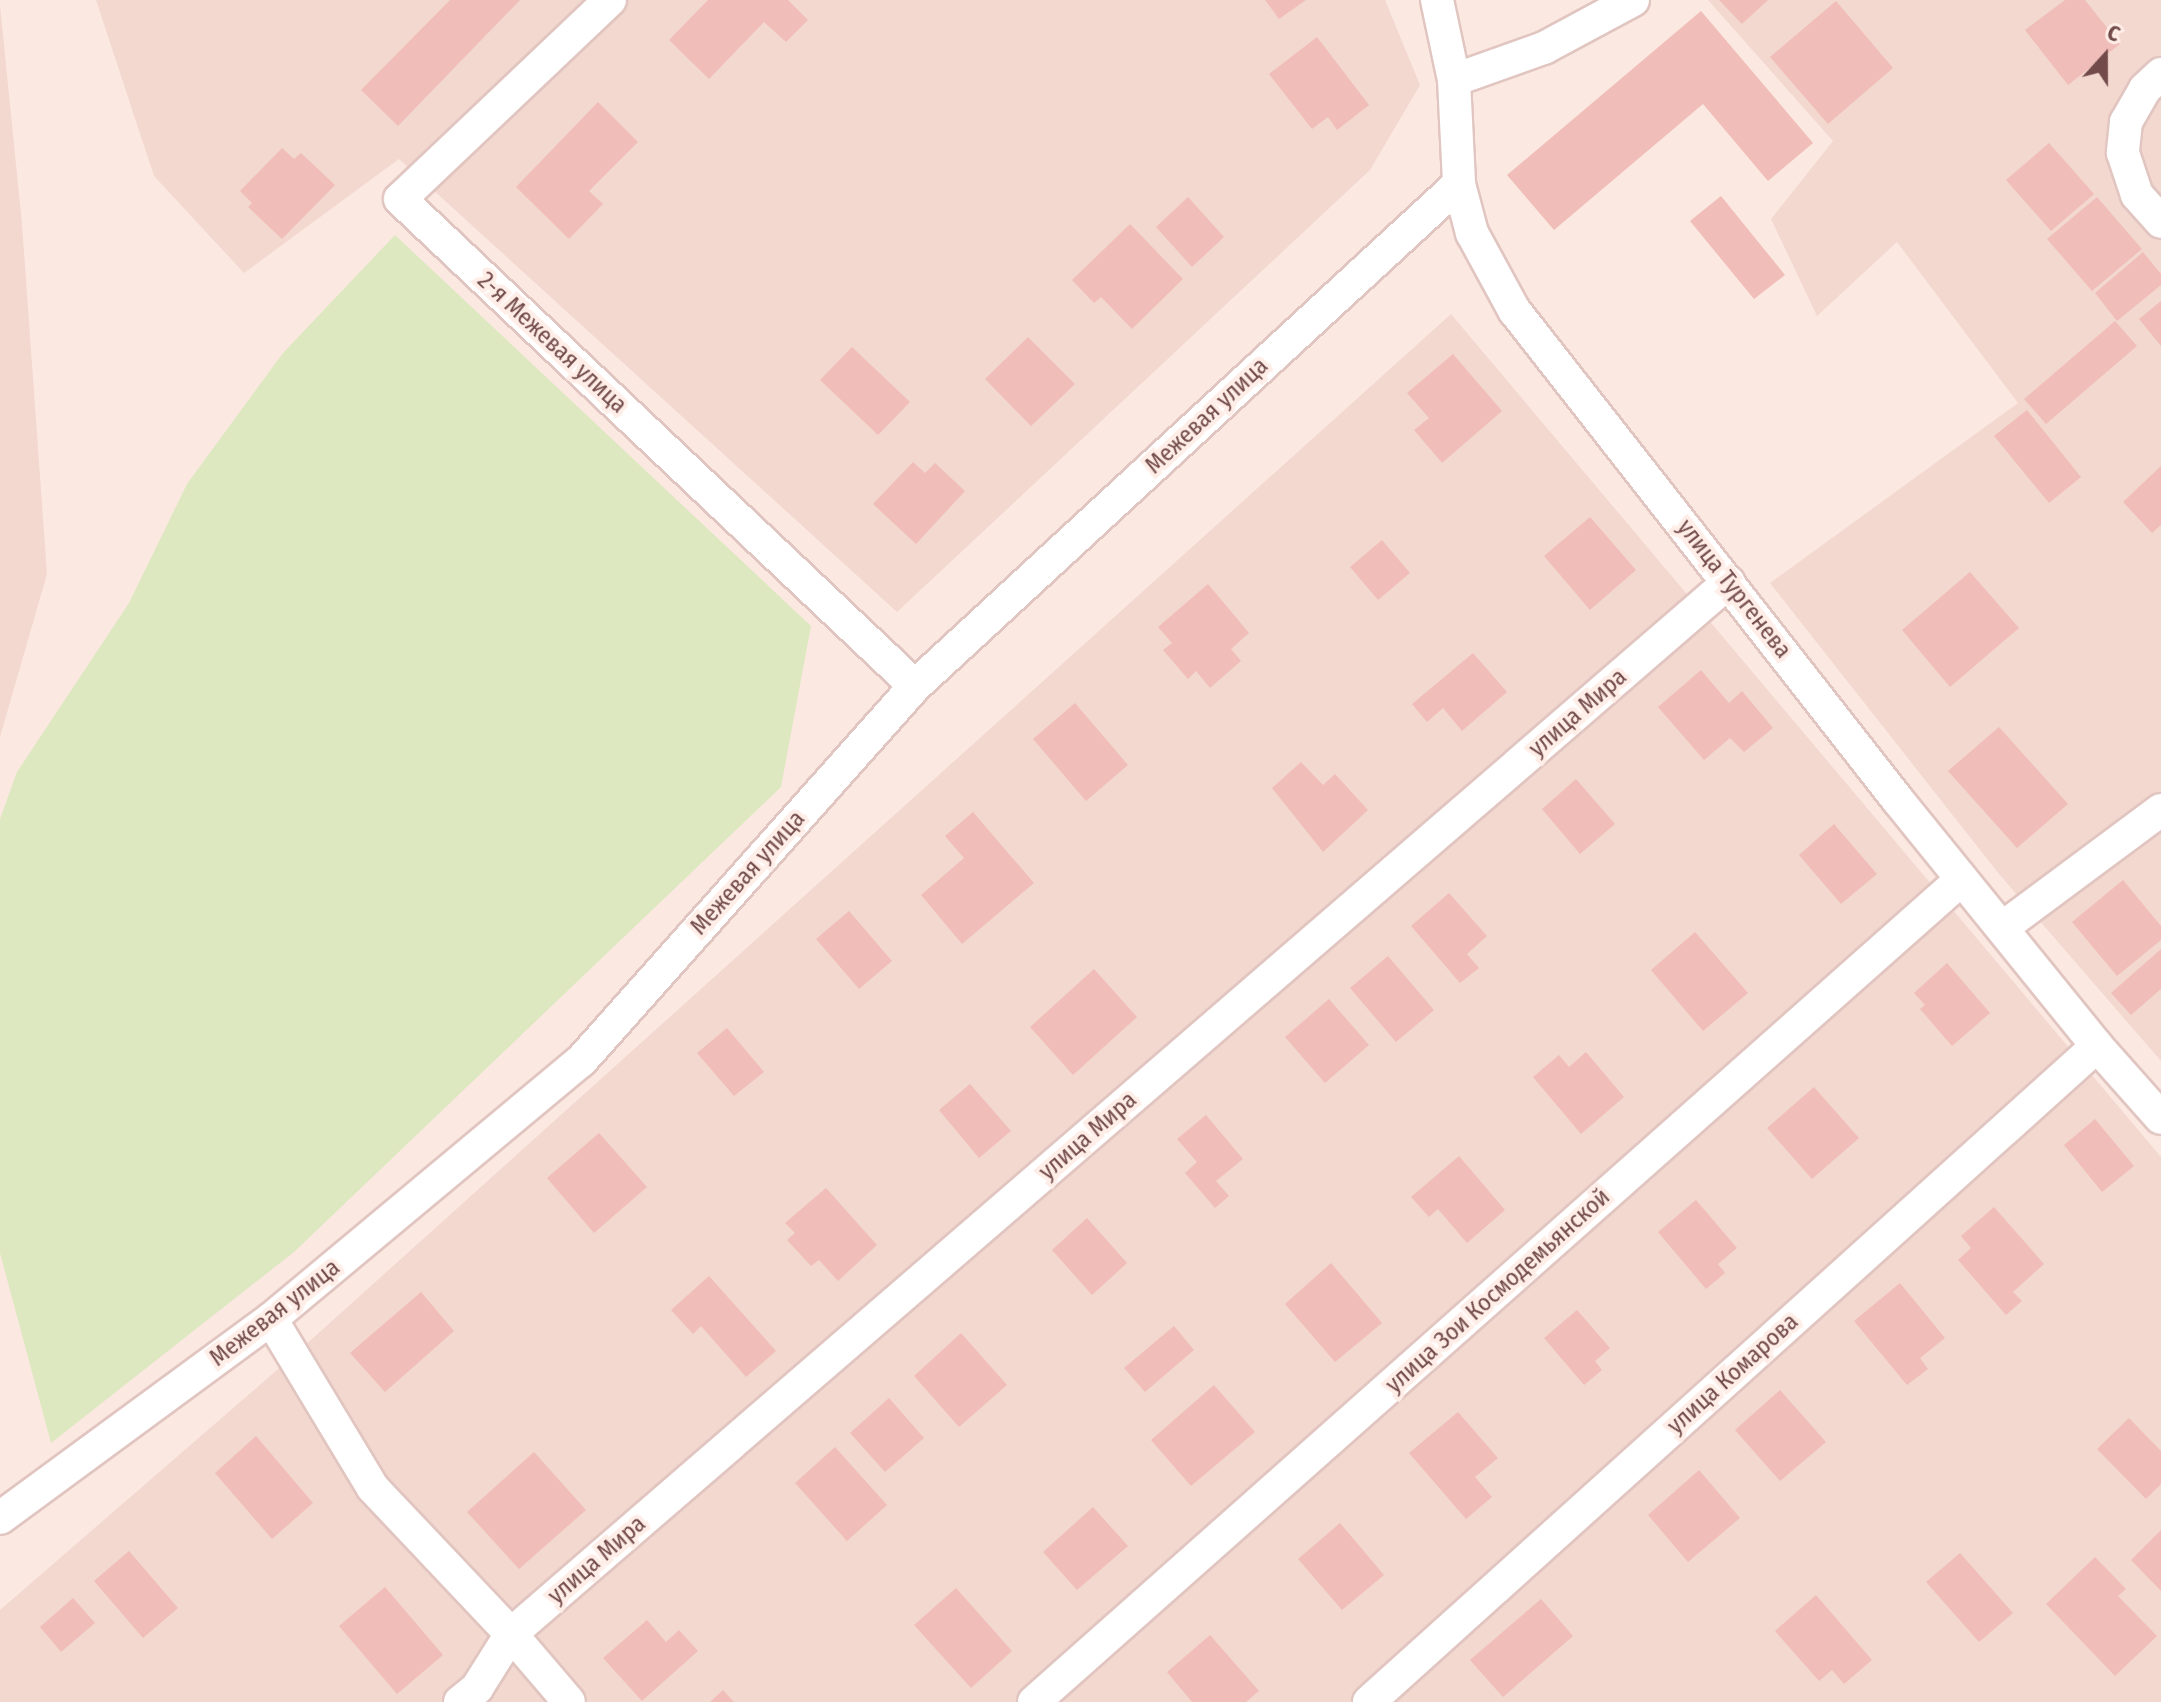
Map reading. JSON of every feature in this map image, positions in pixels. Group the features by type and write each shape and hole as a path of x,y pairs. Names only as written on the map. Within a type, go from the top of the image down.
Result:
{"street":[{"name":"2-я Межевая улица","path":"610,0 400,199 915,686"},
{"name":"улица Тургенева","path":"1437,0 1454,80 1459,184 1472,233 1514,310 1962,879 2097,1046 2161,1118"},
{"path":"1454,80 1544,48 1633,0"},
{"path":"2161,74 2145,89 2126,122 2123,153 2137,195 2161,222"},
{"name":"Межевая улица","path":"0,1518 271,1319 581,1061 915,686 1459,184"},
{"name":"улица Мира","path":"460,1702 477,1688 511,1634 1729,582"},
{"path":"2002,928 2161,810"},
{"name":"улица Зои Космодемьянской","path":"1034,1702 1962,879"},
{"name":"улица Комарова","path":"1369,1702 2097,1046"},
{"path":"271,1319 373,1488 511,1634 569,1702"}],"shaded area":[{"path":"96,0 1385,0 1420,85 1370,170 897,612 399,159 244,273 154,176"},
{"path":"1708,0 2161,0 2161,1061 1999,874 1770,583 2018,403 1897,242 1817,316 1771,219 1833,141"},
{"path":"0,5 22,224 47,574 0,737"},
{"path":"1451,314 2161,1157 2161,1702 0,1702 0,1610 292,1357"}],"green space":[{"path":"395,235 811,626 781,787 294,1252 51,1443 0,1253 0,819 17,772 129,603 187,484 283,353"}],"building":[{"path":"450,0 520,0 398,126 361,90"},
{"path":"708,0 788,0 808,20 786,42 764,22 709,79 669,40"},
{"path":"1265,0 1306,0 1279,19"},
{"path":"1719,0 1768,0 1742,24"},
{"path":"2065,0 2085,0 2120,44 2068,85 2025,30"},
{"path":"1836,1 1893,68 1828,124 1770,57"},
{"path":"1701,11 1813,143 1768,181 1703,104 1554,230 1507,175"},
{"path":"1317,37 1369,105 1337,130 1328,117 1312,129 1269,74"},
{"path":"598,102 638,142 589,191 603,204 569,239 516,187"},
{"path":"2049,143 2094,194 2051,231 2006,180"},
{"path":"282,148 294,159 301,153 335,185 282,239 248,207 252,203 240,191"},
{"path":"1721,196 1785,275 1754,299 1690,221"},
{"path":"1188,197 1224,237 1192,267 1156,227"},
{"path":"2097,197 2142,249 2092,291 2047,239"},
{"path":"1130,224 1183,279 1132,329 1101,297 1094,303 1072,280"},
{"path":"2143,252 2161,274 2161,285 2117,321 2095,293"},
{"path":"2161,301 2161,346 2139,319"},
{"path":"2115,321 2137,346 2046,424 2024,399"},
{"path":"1028,337 1075,384 1031,426 985,379"},
{"path":"852,347 910,402 878,435 820,380"},
{"path":"1453,354 1502,411 1442,463 1414,430 1429,418 1407,393"},
{"path":"2027,410 2081,477 2049,503 1994,436"},
{"path":"913,462 925,473 935,463 965,491 916,544 873,504"},
{"path":"2161,466 2161,525 2152,533 2123,502"},
{"path":"1590,517 1636,570 1590,610 1544,556"},
{"path":"1382,540 1410,573 1378,600 1350,567"},
{"path":"1970,572 2019,628 1950,687 1902,630"},
{"path":"1208,584 1249,633 1231,649 1241,661 1210,688 1196,671 1188,679 1163,650 1172,643 1158,627"},
{"path":"1473,653 1507,692 1462,731 1443,708 1427,722 1412,704"},
{"path":"1701,670 1729,703 1742,691 1773,728 1744,752 1730,738 1704,760 1658,707"},
{"path":"1075,703 1128,765 1086,801 1033,739"},
{"path":"1999,727 2068,804 2017,848 1948,771"},
{"path":"1301,762 1323,785 1335,774 1368,810 1323,852 1272,788"},
{"path":"1576,779 1615,824 1580,854 1542,809"},
{"path":"973,812 1034,883 962,944 921,895 964,858 945,836"},
{"path":"1834,824 1877,874 1841,904 1799,855"},
{"path":"2123,880 2161,926 2161,940 2117,976 2072,922"},
{"path":"1449,893 1487,936 1467,954 1479,968 1460,983 1411,926"},
{"path":"849,911 892,961 859,989 816,939"},
{"path":"1695,932 1748,993 1703,1031 1651,970"},
{"path":"2161,949 2161,989 2131,1015 2111,993"},
{"path":"1388,956 1434,1010 1396,1042 1350,988"},
{"path":"1947,963 1990,1013 1952,1046 1920,1009 1925,1005 1914,993"},
{"path":"1094,969 1137,1017 1073,1075 1030,1027"},
{"path":"1329,999 1369,1045 1325,1083 1285,1037"},
{"path":"727,1028 764,1072 734,1096 697,1053"},
{"path":"1586,1052 1624,1097 1581,1134 1533,1077 1559,1055 1569,1067"},
{"path":"970,1084 1011,1131 979,1158 939,1110"},
{"path":"1814,1087 1859,1138 1812,1179 1767,1128"},
{"path":"1206,1115 1243,1159 1216,1181 1229,1196 1215,1208 1185,1173 1197,1162 1177,1139"},
{"path":"2095,1119 2134,1166 2102,1192 2064,1145"},
{"path":"599,1133 647,1187 594,1233 547,1178"},
{"path":"1459,1156 1505,1210 1467,1243 1438,1209 1429,1217 1411,1197"},
{"path":"826,1188 877,1245 838,1281 819,1260 811,1266 787,1240 795,1233 785,1223"},
{"path":"1696,1200 1737,1248 1718,1264 1725,1273 1706,1289 1658,1232"},
{"path":"1994,1207 2044,1264 2013,1292 2022,1301 2006,1315 1958,1260 1971,1248 1961,1236"},
{"path":"1087,1218 1127,1263 1092,1295 1052,1250"},
{"path":"1331,1263 1382,1323 1335,1362 1285,1304"},
{"path":"709,1276 776,1351 746,1377 701,1326 693,1334 671,1310"},
{"path":"1900,1283 1945,1338 1920,1358 1928,1369 1907,1385 1854,1321"},
{"path":"421,1292 454,1331 385,1392 350,1353"},
{"path":"1577,1310 1610,1348 1595,1361 1602,1370 1584,1385 1544,1338"},
{"path":"1174,1326 1194,1350 1145,1392 1124,1368"},
{"path":"961,1333 1007,1385 959,1427 914,1376"},
{"path":"1214,1385 1255,1432 1191,1486 1151,1440"},
{"path":"1780,1390 1826,1442 1780,1481 1735,1430"},
{"path":"889,1398 924,1438 885,1472 850,1433"},
{"path":"1458,1412 1498,1458 1475,1477 1492,1497 1466,1519 1409,1453"},
{"path":"2129,1418 2161,1451 2161,1484 2146,1499 2097,1449"},
{"path":"256,1436 313,1503 272,1539 215,1473"},
{"path":"835,1447 887,1505 847,1541 795,1483"},
{"path":"534,1452 586,1510 519,1569 467,1512"},
{"path":"1699,1470 1740,1518 1688,1562 1648,1515"},
{"path":"1093,1507 1128,1546 1077,1590 1043,1552"},
{"path":"1340,1523 1384,1575 1342,1610 1298,1559"},
{"path":"2161,1530 2161,1591 2131,1560"},
{"path":"129,1551 178,1608 143,1638 94,1581"},
{"path":"1960,1553 2013,1613 1979,1642 1926,1582"},
{"path":"2095,1557 2126,1589 2118,1596 2157,1636 2115,1676 2046,1604"},
{"path":"385,1587 443,1655 397,1694 339,1626"},
{"path":"956,1588 1012,1651 971,1688 914,1625"},
{"path":"1816,1595 1872,1660 1844,1684 1832,1670 1819,1681 1775,1631"},
{"path":"73,1598 95,1623 61,1652 40,1627"},
{"path":"1541,1599 1573,1636 1503,1697 1470,1660"},
{"path":"647,1620 666,1642 679,1630 698,1651 642,1701 603,1658"},
{"path":"1210,1635 1259,1691 1246,1702 1192,1702 1167,1672"},
{"path":"723,1690 734,1702 710,1702"}]}
